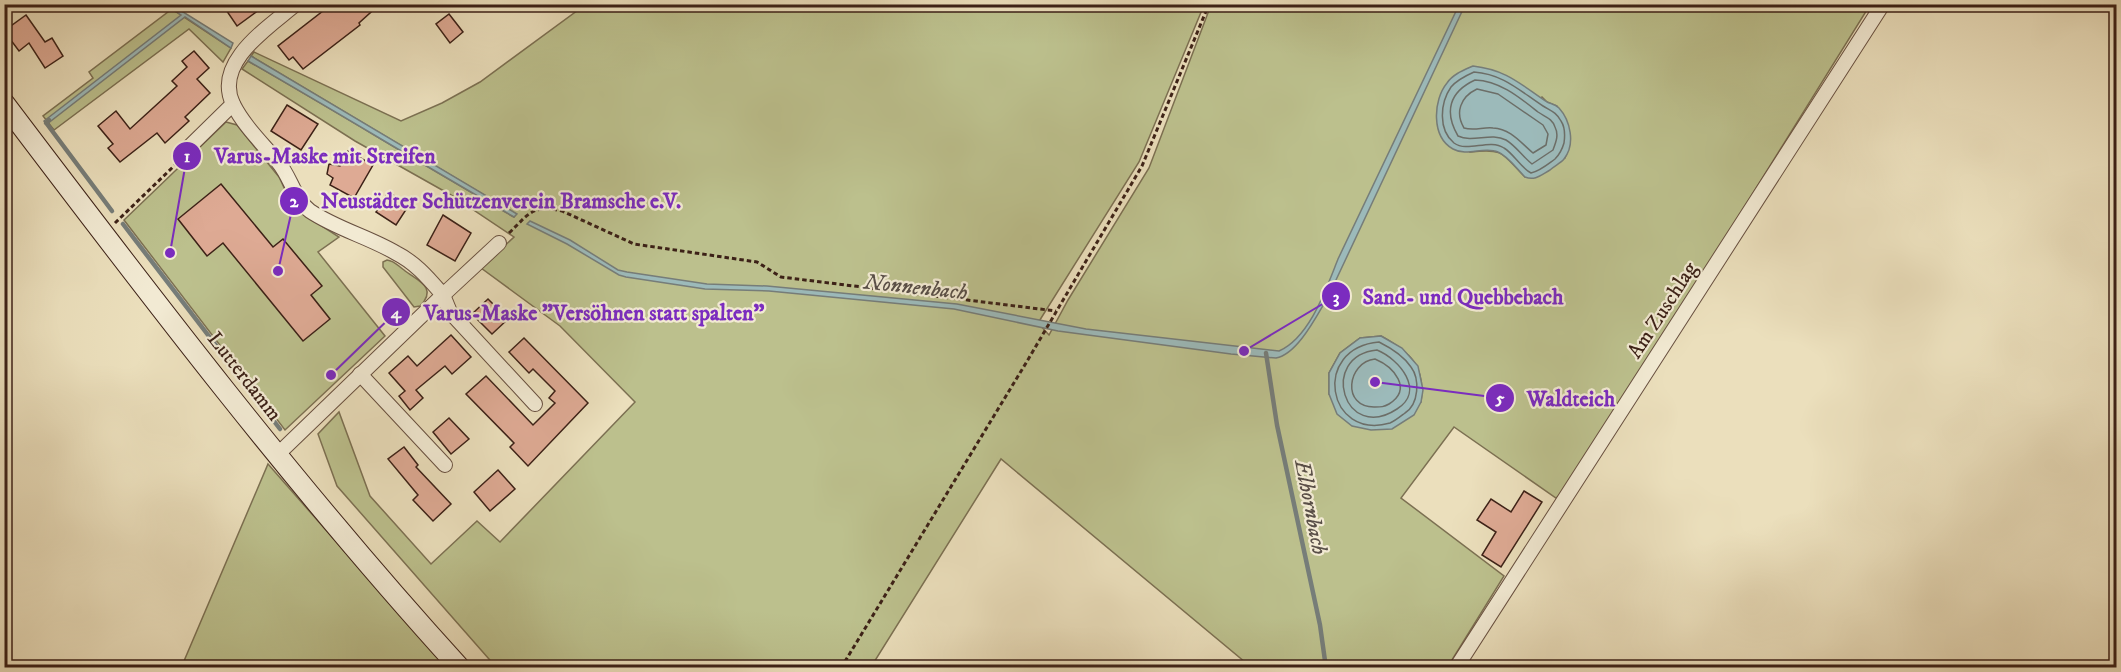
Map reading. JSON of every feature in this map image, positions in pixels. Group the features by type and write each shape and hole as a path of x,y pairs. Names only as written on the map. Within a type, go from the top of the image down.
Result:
{"street":[{"path":"296,4 249,43 237,59 230,82 233,104 288,174 304,205 338,226 395,252 422,271 443,295 450,312 535,404"},
{"name":"Am Zuschlag","path":"1456,668 1883,4"},
{"name":"Lutterdamm","path":"4,103 276,456 460,668"},
{"path":"182,154 233,104"},
{"path":"276,456 499,243"},
{"path":"360,374 445,465"}],"path":[{"path":"841,668 1143,166 1209,4"},
{"path":"114,224 178,162 182,154"},
{"path":"499,243 535,210 542,207 551,208 634,244 757,262 781,277 1057,312"}],"green space":[{"path":"585,5 1204,5 1139,162 1038,323 1049,335 1149,168 1211,5 1870,5 1671,325 1562,493 1556,498 1454,427 1401,498 1504,576 1447,668 1251,667 1001,459 871,667 496,667 337,486 318,434 339,412 370,496 431,564 477,521 500,542 635,402 560,326 481,268 514,237 451,195 355,141 242,69 248,61 514,217 516,214 251,56 254,52 401,121 442,103 480,82","holes":["1542,97 1557,106 1567,125 1570,136 1565,158 1525,177 1502,154 1491,151 1471,152","1381,336 1408,354 1414,362 1421,379 1421,402 1329,394 1329,373 1340,353 1360,338"]},
{"path":"172,9 231,48 223,62 189,29 54,130 43,116 93,78 89,72"},
{"path":"226,122 237,125 279,177 289,198 306,216 339,237 318,252 385,336 285,430 124,220"},
{"path":"387,260 424,285 427,294 420,306 414,307 383,267 383,262"},
{"path":"268,464 446,667 181,668"}],"water":[{"path":"166,5 172,5 233,43 231,48 185,17 47,124 44,121 181,15"},
{"path":"1459,5 1465,5 1328,297 1299,342 1284,355 1276,358 1058,331 954,309 769,291 705,289 626,277 527,224 530,221 570,240 618,270 627,272 707,284 767,286 957,304 1086,329 1279,351 1300,335 1316,311 1338,259"},
{"path":"251,56 517,214 514,217 248,61"},
{"path":"1473,66 1504,74 1559,108 1569,125 1571,139 1568,153 1563,160 1541,175 1529,178 1525,177 1498,152 1493,150 1458,151 1446,143 1441,136 1436,118 1442,90 1449,80"},
{"path":"1381,336 1402,348 1418,366 1423,390 1421,402 1414,415 1392,429 1371,430 1352,426 1337,414 1329,394 1329,373 1340,353 1360,338"}],"building":[{"path":"222,4 267,4 237,26"},
{"path":"332,4 380,4 359,23 360,25 303,69 293,57 289,60 278,46"},
{"path":"449,14 463,32 450,43 436,24"},
{"path":"26,15 45,42 52,38 63,56 45,68 29,43 19,51 4,31"},
{"path":"194,51 209,68 197,79 210,93 185,117 189,121 165,143 157,133 120,162 108,148 113,144 98,126 116,111 130,129 177,86 172,81 187,67 182,61"},
{"path":"287,105 318,124 301,150 271,131"},
{"path":"348,151 373,165 354,198 330,185 333,178 327,174 329,164 340,166"},
{"path":"221,184 273,247 283,239 322,286 311,295 330,319 303,341 223,243 207,256 178,219"},
{"path":"388,192 409,205 396,225 376,212"},
{"path":"443,215 471,233 455,261 427,245"},
{"path":"488,299 508,319 492,334 472,314"},
{"path":"451,335 471,357 452,374 445,366 416,390 423,398 410,410 399,396 405,391 389,373 408,356 417,366"},
{"path":"524,338 588,403 528,466 510,447 514,443 466,394 486,376 533,425 555,403 549,398 555,391 533,369 529,373 509,352"},
{"path":"449,418 469,439 451,454 433,432"},
{"path":"404,447 418,465 416,467 451,504 433,521 413,500 418,495 388,459"},
{"path":"498,470 515,489 490,511 474,492"},
{"path":"1524,491 1542,502 1501,567 1482,555 1496,532 1477,520 1491,499 1511,512"}],"waterway":[{"path":"49,120 46,123 112,211"},
{"path":"123,224 280,429"},
{"name":"Elhornbach","path":"1266,353 1277,425 1320,625 1326,668"}],"place":[{"name":"Varus-Maske mit Streifen","path":"170,253"},
{"name":"Neustädter Schützenverein Bramsche e.V.","path":"278,271"},
{"name":"Sand- und Quebbebach","path":"1244,351"},
{"name":"Varus-Maske \"Versöhnen statt spalten\"","path":"331,375"},
{"name":"Waldteich","path":"1375,382"}],"water label":[{"name":"Nonnenbach","path":"916,286"}]}
